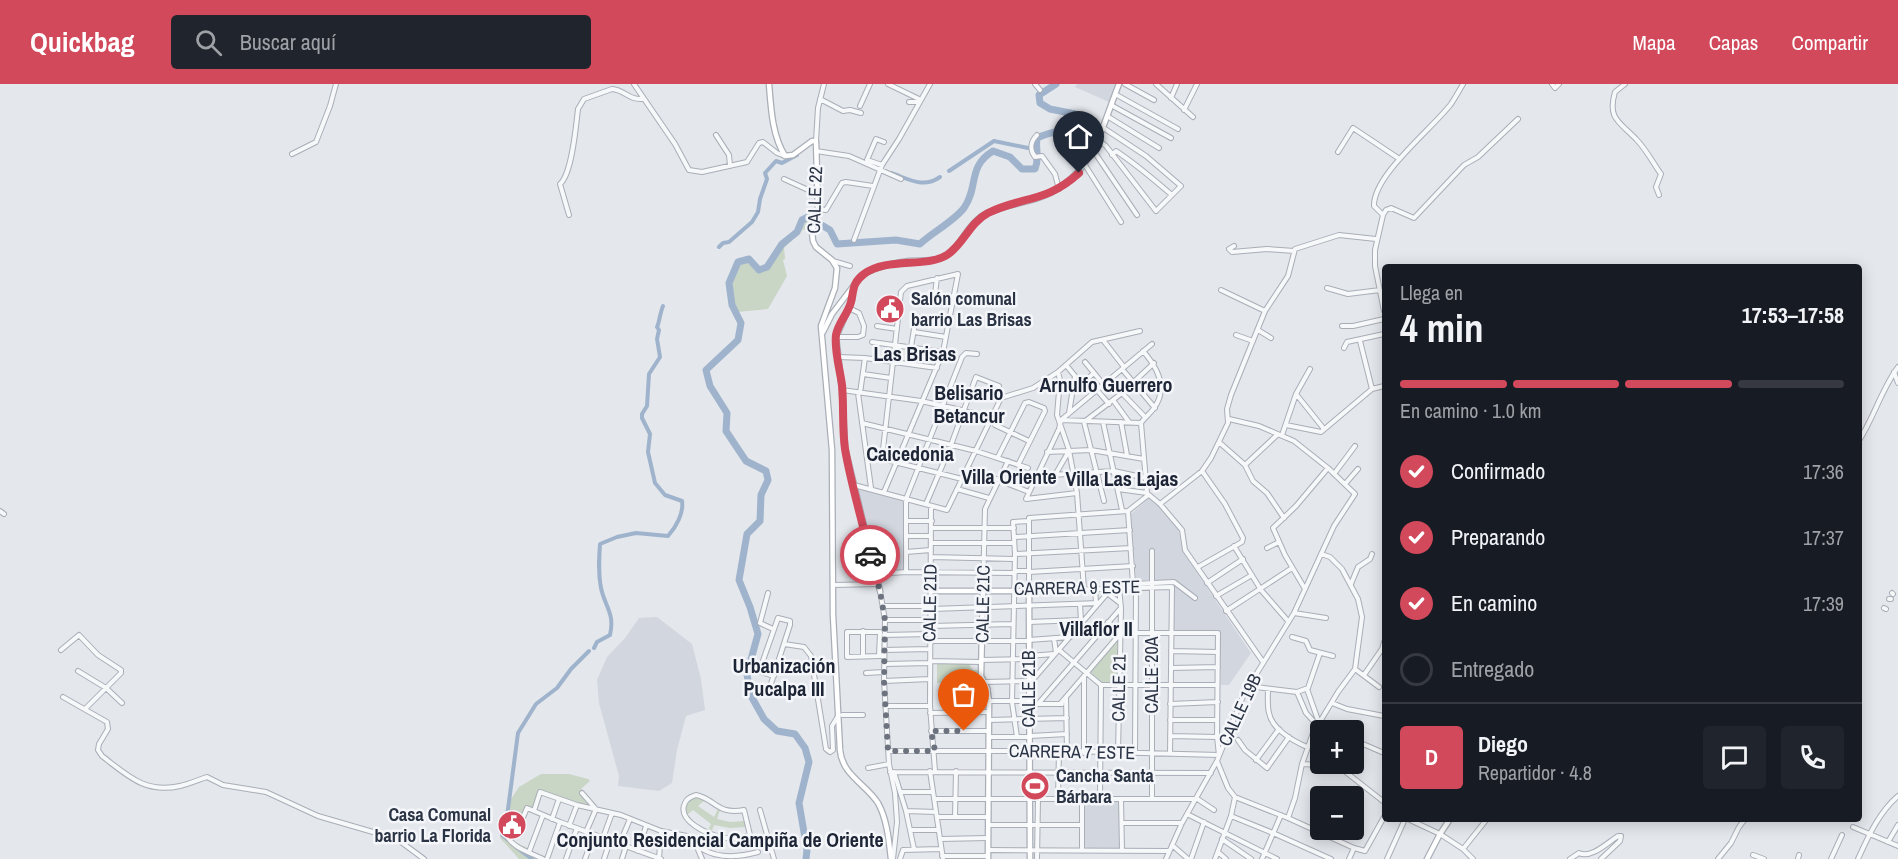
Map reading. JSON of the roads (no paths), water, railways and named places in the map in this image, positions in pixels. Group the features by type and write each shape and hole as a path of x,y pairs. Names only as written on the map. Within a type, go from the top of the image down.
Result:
{"street":[{"path":"292,154 316,142 336,84"},
{"path":"634,84 675,144 689,170 693,172 716,170 747,162 759,143 764,142 777,153 785,156 793,155 812,141 816,146 881,168"},
{"path":"769,84 773,122 780,148 785,156"},
{"name":"CALLE 22","path":"825,84 820,99 816,146 817,212 812,232 816,247 832,260"},
{"path":"860,105 870,84"},
{"path":"888,84 898,86 920,101"},
{"path":"854,240 881,168 930,84"},
{"path":"1035,84 1040,90"},
{"path":"821,340 826,321 861,276 899,263 932,261 947,255 960,243 973,223 991,212 1060,189 1079,173 1093,150 1119,84"},
{"path":"1125,84 1154,100"},
{"path":"1158,84 1193,117"},
{"path":"1171,98 1177,84"},
{"path":"1184,110 1197,84"},
{"path":"1383,215 1374,206 1380,187 1398,158 1445,111 1463,84"},
{"path":"1552,84 1555,88 1559,84"},
{"path":"1625,84 1615,92 1612,113 1637,140 1661,174 1656,187 1659,195"},
{"path":"569,215 560,184 565,180 570,169 578,109 581,102 612,89 617,89 635,100 643,99"},
{"path":"1115,94 1178,129"},
{"path":"820,99 843,111 861,113"},
{"path":"909,102 920,101"},
{"path":"1111,105 1171,138"},
{"path":"1107,116 1159,148"},
{"path":"1382,300 1375,266 1376,239 1386,210 1391,208 1414,218 1464,165 1479,157 1518,119"},
{"path":"1097,139 1156,211 1181,186 1146,156 1102,127"},
{"path":"1338,152 1353,128 1398,158"},
{"path":"716,135 729,155 730,166"},
{"path":"1037,135 1032,140 1031,148 1035,157 1040,156 1052,169 1060,189"},
{"path":"884,142 876,139 867,160 902,179"},
{"path":"1093,150 1137,215"},
{"path":"1112,155 1116,151 1128,159 1172,195"},
{"path":"1085,165 1121,222"},
{"path":"784,179 817,194"},
{"path":"817,212 826,210 842,183 873,186"},
{"path":"1160,504 1202,471 1220,443 1229,419 1227,409 1231,394 1265,311 1288,276 1294,251 1299,247 1339,235 1376,239"},
{"path":"1234,246 1229,249 1232,252 1267,249 1294,251"},
{"path":"832,260 849,266"},
{"path":"832,260 837,268 837,278 832,299 823,315 821,340 832,450 833,585 842,761 849,773 878,804 886,827 892,859"},
{"path":"882,459 901,292 907,286 958,274 944,352 921,401 884,492"},
{"path":"934,302 937,278"},
{"path":"1327,288 1348,294 1380,290"},
{"path":"852,290 852,300 836,337 845,448 884,606 882,655 885,664 889,764 906,812 914,849"},
{"path":"1221,290 1265,311"},
{"path":"836,337 858,337 862,334 864,326 859,313 849,308"},
{"path":"885,314 898,316"},
{"path":"911,347 916,317 949,321"},
{"path":"1342,326 1382,319"},
{"path":"877,326 897,328"},
{"path":"1257,330 1271,338"},
{"path":"854,485 947,510 1001,398 1033,388 1058,372 1090,344 1140,331"},
{"path":"914,332 946,337"},
{"path":"1236,335 1253,341"},
{"path":"1344,348 1347,342 1382,335"},
{"path":"1102,340 1133,383 1155,408"},
{"path":"1360,341 1372,389"},
{"path":"872,342 944,352"},
{"path":"1077,493 1026,498 1059,429 1061,420 1152,344"},
{"path":"1017,737 1012,702 1015,572 1013,522 1128,511 1148,496 1141,423 1155,408 1161,388 1159,374 1154,363 1143,351"},
{"path":"906,572 906,498 962,357 966,353 977,354"},
{"path":"838,357 865,358 937,368"},
{"path":"865,358 859,393 871,488"},
{"path":"1085,362 1103,384"},
{"path":"1084,422 1122,393 1154,363"},
{"path":"1066,365 1075,376 1069,413"},
{"path":"1862,436 1898,367"},
{"path":"1245,465 1280,435 1286,425 1296,394 1310,369"},
{"path":"1058,372 1060,380 1057,415 1061,420 1074,473 1080,514 1084,589"},
{"path":"1894,372 1898,384"},
{"path":"1072,392 1094,373"},
{"path":"863,374 891,378"},
{"path":"928,505 976,377 999,387"},
{"path":"1286,425 1321,432 1372,389 1382,386"},
{"path":"842,390 921,401 992,417"},
{"path":"1097,390 1108,404"},
{"path":"1122,393 1145,417"},
{"path":"1296,394 1324,429"},
{"path":"1113,400 1130,422"},
{"path":"998,457 1027,402 1044,408 1045,412 1018,465"},
{"path":"1229,419 1259,426 1294,441 1345,484 1358,469"},
{"path":"1061,420 1141,423"},
{"path":"1084,422 1104,501"},
{"path":"1103,422 1122,510"},
{"path":"1122,422 1127,455"},
{"path":"862,423 976,450 1028,468"},
{"path":"995,425 1029,441"},
{"path":"1220,443 1245,465 1253,480 1267,493 1284,518"},
{"path":"1334,474 1355,446"},
{"path":"1055,475 1069,450"},
{"path":"1047,452 1109,451 1144,459"},
{"path":"867,455 962,479"},
{"name":"CALLE 21C","path":"982,682 985,509 1008,461"},
{"path":"968,468 1029,492"},
{"path":"1305,589 1273,528 1328,468"},
{"path":"1036,476 1114,471 1146,478"},
{"path":"1198,567 1234,546 1243,538 1225,504 1202,471"},
{"name":"CALLE 19B","path":"1235,797 1228,788 1217,761 1219,755 1248,686 1294,613 1334,526 1355,494 1345,484"},
{"path":"957,489 989,498"},
{"path":"1118,489 1147,493 1160,504 1182,531 1185,550 1263,662"},
{"name":"CALLE 21D","path":"928,505 932,521 929,649 931,731 935,751 932,771 943,858"},
{"path":"1128,511 1137,633 1135,753"},
{"name":"CALLE 21B","path":"1029,520 1030,859"},
{"path":"906,521 932,521"},
{"path":"932,528 1014,528"},
{"path":"1015,537 1130,530"},
{"path":"906,536 931,536"},
{"path":"1267,548 1279,542"},
{"path":"931,543 1014,543"},
{"path":"1234,546 1261,590 1288,621"},
{"path":"931,557 984,558 1131,548"},
{"path":"906,552 931,550"},
{"name":"CALLE 20A","path":"1152,551 1152,799"},
{"path":"1321,554 1330,557 1342,568 1358,599 1362,617 1355,669 1321,720"},
{"path":"1351,585 1358,567 1370,559 1372,554"},
{"path":"1207,583 1243,559"},
{"path":"875,574 984,573 1133,566"},
{"path":"1226,611 1292,568"},
{"path":"1216,596 1252,575"},
{"name":"CARRERA 9 ESTE","path":"931,591 1095,589 1174,582 1196,598"},
{"path":"833,585 878,584"},
{"path":"1152,585 1172,587 1170,753"},
{"path":"982,682 1029,682 1111,588"},
{"name":"CALLE 21","path":"1118,753 1119,588"},
{"path":"1095,589 1097,603"},
{"path":"768,593 760,623 773,629"},
{"path":"1038,704 1120,606 1107,593"},
{"path":"884,606 982,608 1097,603"},
{"path":"1080,604 1081,622"},
{"path":"1294,613 1326,618"},
{"path":"768,693 774,676 791,622 778,617 760,669 761,672 774,676"},
{"path":"885,620 982,625 1012,624"},
{"path":"1069,621 1070,636"},
{"path":"1029,622 1081,622"},
{"path":"1108,622 1120,633 1218,633 1216,737 1219,755"},
{"path":"862,631 863,656"},
{"path":"882,655 847,657 847,632 930,634"},
{"path":"882,633 884,650 882,655"},
{"path":"1060,704 1120,633"},
{"path":"61,650 78,635 98,655 121,670 85,709"},
{"path":"930,641 1013,642 1070,636"},
{"path":"1054,638 1057,652"},
{"path":"1292,638 1306,641 1310,650 1333,656"},
{"path":"784,644 804,647 811,656 826,749 830,752 833,750 831,726 840,716 863,715"},
{"path":"884,650 929,649"},
{"path":"1171,651 1218,652"},
{"path":"1364,675 1382,651"},
{"path":"885,664 1029,658 1057,652 1073,661 1101,685 1217,685"},
{"path":"1318,720 1307,689 1320,653"},
{"path":"1171,668 1218,668"},
{"path":"1355,669 1379,687"},
{"path":"78,671 106,688 122,703"},
{"path":"866,672 884,672"},
{"path":"1084,753 1085,673"},
{"path":"884,681 930,680"},
{"path":"982,682 988,690 989,701 988,855"},
{"path":"1100,799 1101,685"},
{"path":"1248,686 1298,692 1307,689"},
{"path":"1268,688 1270,718 1289,737 1307,747"},
{"path":"951,712 951,692 988,690"},
{"path":"1298,692 1306,713 1314,720"},
{"path":"1066,696 1067,751"},
{"path":"63,697 107,722 108,729 98,750 102,756 141,785 161,788 176,787 207,777 223,785 266,792 318,816 398,839 424,859"},
{"path":"989,701 1066,703"},
{"path":"1170,704 1218,702"},
{"path":"1332,703 1382,716"},
{"path":"885,706 930,706"},
{"path":"930,713 989,712"},
{"path":"989,720 1067,718"},
{"path":"1170,720 1217,720"},
{"path":"1256,760 1279,729"},
{"path":"931,731 1017,737 1067,734"},
{"path":"1170,736 1216,737"},
{"path":"1238,740 1256,760 1267,768 1289,737"},
{"path":"1288,818 1310,741"},
{"path":"1364,744 1382,752"},
{"name":"CARRERA 7 ESTE","path":"888,751 1067,751 1219,755"},
{"path":"1058,799 1059,752"},
{"path":"1166,859 1187,813 1217,761"},
{"path":"868,768 889,764"},
{"path":"1302,764 1338,766 1382,800"},
{"path":"955,817 956,771"},
{"path":"892,772 1211,773"},
{"path":"534,811 540,792 577,805 612,813 662,831 680,834 694,840 702,859"},
{"path":"898,793 933,792"},
{"path":"582,793 596,809"},
{"path":"892,859 898,793"},
{"path":"696,795 702,796 716,807 726,810 744,810 750,835 729,838 709,834 686,816 684,806 689,798 696,795"},
{"path":"1858,859 1870,833 1887,807 1898,796"},
{"path":"1215,859 1231,816 1235,797 1365,851 1382,821"},
{"path":"934,799 1195,798 1214,810"},
{"path":"552,819 559,799"},
{"path":"1037,859 1038,799"},
{"path":"1082,799 1082,851"},
{"path":"1121,799 1122,851"},
{"path":"569,826 577,805"},
{"path":"515,836 527,808 659,859 662,831"},
{"path":"586,832 596,809"},
{"path":"760,810 774,859"},
{"path":"906,812 955,817 988,817"},
{"path":"603,838 612,813"},
{"path":"1187,813 1277,859"},
{"path":"528,852 543,815"},
{"path":"1262,859 1281,815"},
{"path":"1231,816 1331,859"},
{"path":"620,844 630,819"},
{"path":"504,831 510,842 519,849 545,859 560,822"},
{"path":"1172,845 1189,859 1204,822"},
{"path":"1388,859 1406,822"},
{"path":"1414,822 1440,834 1463,849 1473,859"},
{"path":"1428,859 1448,822"},
{"path":"1463,849 1485,822"},
{"path":"1718,859 1731,843 1742,822"},
{"path":"1122,823 1182,823"},
{"path":"988,825 1082,825"},
{"path":"1888,842 1898,825"},
{"path":"638,851 646,826"},
{"path":"1853,827 1898,846"},
{"path":"566,859 577,828"},
{"path":"910,830 939,830"},
{"path":"700,850 709,834"},
{"path":"585,859 594,835"},
{"path":"1831,859 1842,835"},
{"path":"1569,859 1579,854 1591,855 1621,836 1620,841 1600,859"},
{"path":"940,839 988,838"},
{"path":"1221,839 1251,859"},
{"path":"604,859 610,841"},
{"path":"622,859 626,846"},
{"path":"1349,859 1354,848"},
{"path":"900,859 903,850 941,849"},
{"path":"700,850 728,856 758,852"},
{"path":"943,858 1030,851 1169,852"},
{"path":"1094,851 1094,858"},
{"path":"1101,851 1101,859"},
{"path":"1217,852 1226,859"},
{"path":"1753,855 1764,859"}],"waterway":[{"path":"806,859 807,850 799,803 809,762 805,748 795,734 777,731 764,719 750,694 747,674 758,634 739,580 747,534 760,521 761,495 768,480 766,471 746,461 726,431 727,413 710,386 706,370 738,340 741,323 732,305 729,283 738,262 749,259 759,270 767,267 782,244 797,232 802,220 808,217 830,230 837,244 896,240 920,244 964,208 976,171 985,157 993,151 1010,157 1022,169 1035,169 1037,138 1086,123 1085,116 1050,109 1040,103 1039,95 1056,84"},
{"path":"949,171 994,141 1028,148"},
{"path":"719,247 729,242 752,222 758,212 767,179 765,173 776,161 782,163 797,155"},
{"path":"891,173 922,183 934,181 940,177"},
{"path":"594,648 597,642 610,635 611,627 610,615 600,582 600,544 636,533 668,536 681,515 682,501 665,495 655,483 648,452 650,434 642,418 647,406 649,374 660,357 657,327 663,306"},
{"path":"508,840 502,835 508,809 518,733 536,704 557,688 571,669 589,651"},
{"path":"516,847 532,859"}],"place":[{"name":"Salón comunal barrio Las Brisas","path":"890,309"},
{"name":"Cancha Santa Bárbara","path":"1035,786"},
{"name":"Casa Comunal barrio La Florida","path":"512,825"}],"district":[{"name":"Las Brisas","path":"915,354"},
{"name":"Arnulfo Guerrero","path":"1106,385"},
{"name":"Belisario Betancur","path":"969,404"},
{"name":"Caicedonia","path":"910,454"},
{"name":"Villa Oriente","path":"1009,477"},
{"name":"Villa Las Lajas","path":"1122,479"},
{"name":"Villaflor II","path":"1096,629"},
{"name":"Urbanización Pucalpa III","path":"784,678"},
{"name":"Conjunto Residencial Campiña de Oriente","path":"720,840"}]}
